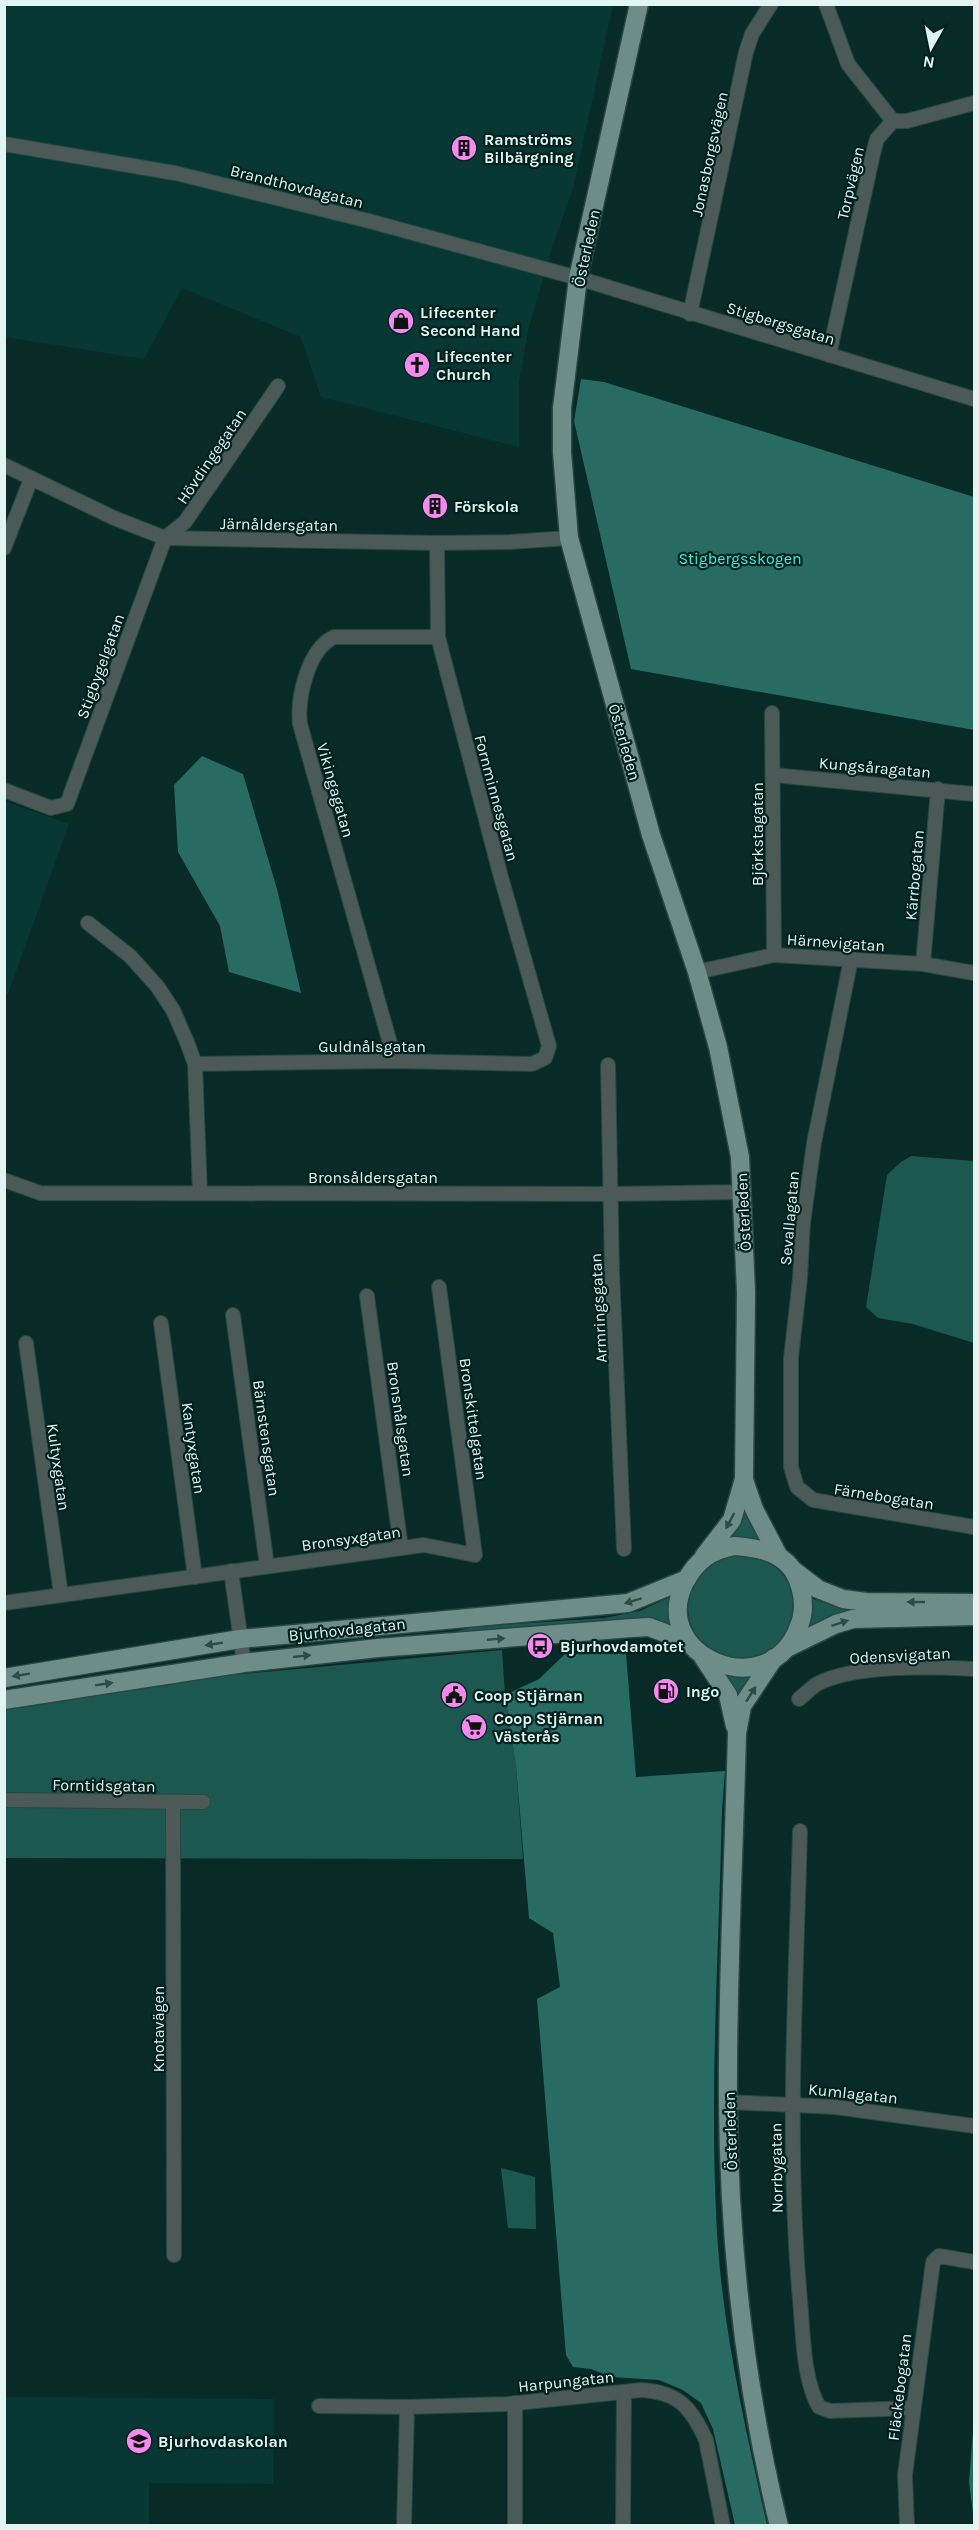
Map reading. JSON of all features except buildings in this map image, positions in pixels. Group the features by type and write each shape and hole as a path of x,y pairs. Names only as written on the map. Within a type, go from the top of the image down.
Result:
{"main road":[{"name":"Österleden","path":"639,4 578,278 562,408 563,479 569,538 651,835 697,972 718,1047 740,1157 746,1292 744,1479 732,1520 704,1556"},
{"name":"Österleden","path":"744,1479 754,1509 786,1563"},
{"path":"975,1603 866,1602 843,1599 818,1589 786,1563 750,1547 734,1546 704,1556 692,1569 678,1596 678,1613 686,1641 713,1662 744,1669 760,1665 825,1628 853,1619 975,1616"},
{"path":"781,1653 796,1636 802,1619 804,1603 800,1587 786,1563"},
{"name":"Bjurhovdagatan","path":"4,1678 240,1640 376,1625 628,1603 687,1579"},
{"path":"376,1625 378,1648"},
{"name":"Bjurhovdagatan","path":"4,1700 244,1663 378,1648 632,1628 649,1628 686,1641"},
{"name":"Österleden","path":"700,1653 728,1695 737,1733"},
{"name":"Österleden","path":"778,2526 742,2329 734,2236 728,2102 737,1733 742,1706 781,1653"}],"street":[{"name":"Jonasborgsvägen","path":"690,314 747,52 752,34 771,4"},
{"path":"826,4 848,64 893,121 907,121 975,103"},
{"name":"Torpvägen","path":"829,355 873,154 878,139 893,121"},
{"name":"Brandthovdagatan","path":"4,144 175,173 369,221 578,278"},
{"name":"Stigbergsgatan","path":"578,278 975,399"},
{"name":"Hövdingegatan","path":"165,538 185,522 278,386"},
{"name":"Järnåldersgatan","path":"4,465 114,518 165,538 437,543 569,538"},
{"path":"4,548 32,479"},
{"name":"Stigbygelgatan","path":"4,790 51,808 65,805 73,791 165,538"},
{"name":"Fornminnesgatan","path":"437,543 438,638 498,866 549,1046 546,1057"},
{"name":"Vikingagatan","path":"395,1061 300,724 299,699 316,651 324,641 334,637 438,638"},
{"name":"Björkstagatan","path":"772,713 774,955"},
{"name":"Kungsåragatan","path":"773,775 975,794"},
{"name":"Kärrbogatan","path":"923,964 938,789"},
{"path":"88,923 130,957 157,986 173,1010 195,1064 200,1193"},
{"name":"Härnevigatan","path":"697,972 774,955 923,964 975,972"},
{"name":"Sevallagatan","path":"795,1483 791,1467 790,1374 803,1223 814,1143 851,959"},
{"name":"Guldnålsgatan","path":"195,1064 395,1061 532,1064 546,1057"},
{"name":"Armringsgatan","path":"608,1065 612,1271 624,1549"},
{"name":"Bronsåldersgatan","path":"4,1180 40,1192 612,1194 743,1192"},
{"name":"Bronskittelgatan","path":"439,1287 475,1555"},
{"name":"Bronsnålsgatan","path":"367,1296 401,1548"},
{"name":"Bärnstensgatan","path":"233,1315 267,1566"},
{"name":"Kantyxgatan","path":"161,1323 195,1577"},
{"name":"Kultyxgatan","path":"26,1343 61,1595"},
{"name":"Färnebogatan","path":"795,1483 813,1500 975,1527"},
{"name":"Bronsyxgatan","path":"4,1603 424,1545 475,1555"},
{"path":"231,1571 244,1663"},
{"name":"Odensvigatan","path":"799,1699 817,1685 841,1675 868,1671 975,1669"},
{"name":"Forntidsgatan","path":"4,1800 203,1802"},
{"name":"Knotavägen","path":"173,1803 174,2255"},
{"name":"Norrbygatan","path":"800,1831 792,2104 794,2228 802,2331 812,2396 819,2407 830,2411 912,2408"},
{"name":"Kumlagatan","path":"728,2102 792,2104 906,2115 975,2126"},
{"name":"Fläckebogatan","path":"908,2526 904,2503 905,2475 933,2262 939,2256 975,2262"},
{"name":"Harpungatan","path":"319,2406 407,2408 515,2403 641,2390 659,2391 678,2399 694,2415 706,2440 723,2526"},
{"path":"623,2526 624,2392"},
{"path":"515,2403 515,2526"},
{"path":"404,2526 407,2408"}],"shaded area":[{"path":"4,5 613,5 573,189 551,251 528,331 519,382 519,447 321,397 301,337 182,288 144,359 5,337"},
{"path":"5,801 69,824 8,994 4,992"},
{"name":"Bjurhovdaskolan","path":"5,2397 274,2399 273,2484 149,2483 149,2525 5,2525"}],"green space":[{"name":"Stigbergsskogen","path":"581,379 604,382 974,497 974,730 631,669 574,421"},
{"path":"202,756 243,774 277,889 301,993 229,972 220,926 178,852 174,785"},
{"path":"911,1156 974,1161 974,1343 913,1324 878,1318 866,1307 887,1175"},
{"path":"745,1510 762,1541 728,1540"},
{"path":"741,1554 761,1558 778,1570 790,1587 794,1607 790,1627 778,1644 761,1656 741,1660 721,1656 704,1644 692,1627 688,1607 692,1587 704,1570 721,1558"},
{"path":"670,1597 671,1626 433,1637 473,1627 605,1618 640,1611"},
{"path":"810,1598 833,1605 868,1609 833,1616 810,1626"},
{"path":"502,1650 505,1695 516,1766 523,1859 5,1858 5,1708 210,1677"},
{"path":"565,1654 626,1654 636,1777 725,1771 714,2062 714,2163 718,2252 734,2370 767,2525 735,2525 713,2429 701,2403 683,2390 659,2380 611,2377 591,2369 573,2367 566,2355 537,1999 560,1987 553,1933 529,1918 516,1766 505,1695 539,1679"},
{"path":"723,1674 754,1675 736,1699"},
{"path":"501,2168 535,2177 536,2229 508,2228"},
{"path":"974,2418 974,2522 969,2482"}],"place":[{"name":"Ramströms Bilbärgning","path":"464,148"},
{"name":"Lifecenter Second Hand","path":"401,321"},
{"name":"Lifecenter Church","path":"417,365"},
{"name":"Förskola","path":"435,506"},
{"name":"Bjurhovdamotet","path":"540,1646"},
{"name":"Ingo","path":"666,1691"},
{"name":"Coop Stjärnan","path":"454,1695"},
{"name":"Coop Stjärnan Västerås","path":"474,1727"},
{"name":"Bjurhovdaskolan","path":"139,2441"}]}
